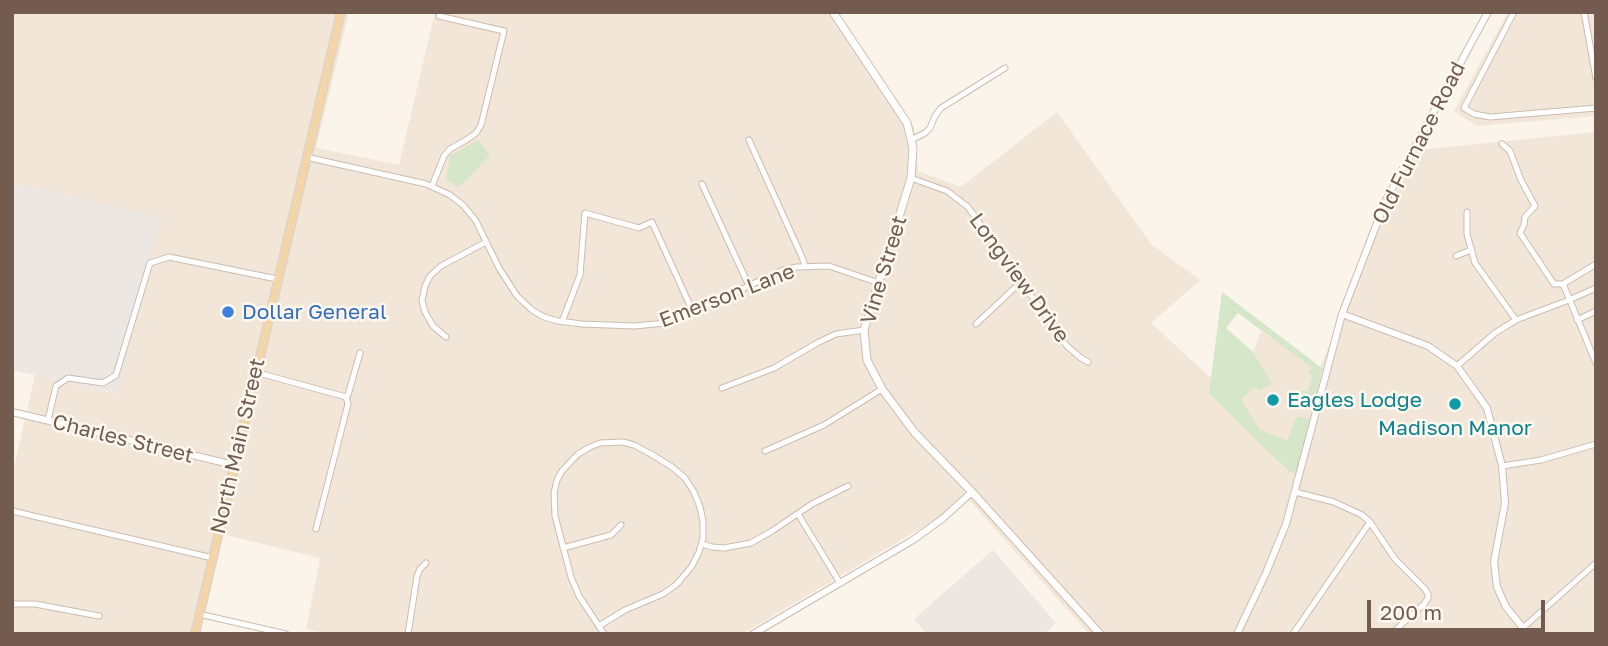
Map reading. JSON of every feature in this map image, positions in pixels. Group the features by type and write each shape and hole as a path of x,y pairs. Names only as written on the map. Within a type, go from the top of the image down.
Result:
{"main road":[{"name":"North Main Street","path":"195,634 341,12"},
{"name":"Vine Street","path":"833,12 907,123 913,148 911,178 864,330 867,360 882,389 915,433 1100,634"}],"street":[{"name":"Old Furnace Road","path":"1237,634 1286,524 1342,314 1386,200 1488,12"},
{"path":"1514,12 1464,108 1474,114 1490,117 1596,108"},
{"path":"1584,12 1596,78"},
{"path":"432,186 444,156 450,149 476,133 481,125 504,32 439,16"},
{"path":"911,140 930,128 941,108 1006,68"},
{"path":"749,140 805,266"},
{"path":"1502,144 1510,151 1535,206 1525,217 1520,233 1555,284 1563,284 1596,264"},
{"name":"Emerson Lane","path":"306,157 432,186 446,192 459,201 477,223 506,281 524,304 544,317 562,321 652,326 666,323 783,270 805,266 829,266 879,282"},
{"name":"Longview Drive","path":"911,178 944,189 965,204 1068,346 1088,362"},
{"path":"702,184 749,286"},
{"path":"1467,212 1467,234 1475,264 1516,320"},
{"path":"562,321 580,275 585,213 639,228 652,222 693,312"},
{"path":"446,337 433,327 425,312 422,301 425,286 430,276 441,266 486,242"},
{"path":"1456,256 1471,250"},
{"path":"48,420 56,386 68,379 103,383 116,375 150,263 169,257 277,279"},
{"path":"976,324 1021,281"},
{"path":"1563,284 1596,363"},
{"path":"1457,366 1495,333 1516,320 1596,288"},
{"path":"1577,320 1596,311"},
{"path":"1342,314 1428,346 1457,366 1487,408 1502,466 1505,503 1494,562 1497,587 1506,607 1528,634"},
{"path":"722,388 774,368 836,334 864,330"},
{"path":"316,529 348,404 346,397 360,353"},
{"path":"255,372 346,397"},
{"path":"765,451 824,425 882,389"},
{"name":"Charles Street","path":"12,412 234,465"},
{"path":"599,626 617,614 673,588 690,569 702,544 700,507 685,478 641,448 625,443 596,444 582,451 570,461 554,490 553,505 568,570 575,587 599,626 604,634"},
{"path":"1502,466 1541,460 1596,443"},
{"path":"702,544 717,548 744,545 762,537 810,505 848,486"},
{"path":"753,634 918,537 972,492"},
{"path":"1295,492 1334,502 1362,515 1370,522 1395,559 1428,594 1424,604 1391,634"},
{"path":"12,511 212,558"},
{"path":"798,514 840,583"},
{"path":"1293,634 1370,522"},
{"path":"563,548 611,535 621,525"},
{"path":"408,634 417,576 426,563"},
{"path":"1516,634 1593,565 1596,573"},
{"path":"12,604 35,604 99,616"},
{"path":"199,614 286,634"}],"shaded area":[{"path":"12,12 349,12 316,148 399,165 435,12 836,12 914,127 918,171 961,187 1057,112 1151,244 1200,280 1151,323 1235,400 1261,331 1319,370 1381,221 1419,150 1596,132 1596,634 1089,634 969,500 742,634 331,634 306,629 320,558 222,534 200,634 12,634 12,467 35,375 117,394 159,217 12,183"},
{"path":"1508,12 1596,12 1596,116 1476,126 1454,111"},
{"path":"12,183 160,217 118,394 12,370"},
{"path":"993,550 1056,623 1044,634 927,634 914,619"}],"green space":[{"path":"478,140 490,155 459,187 446,180 450,156"},
{"path":"1222,292 1322,368 1314,408 1298,405 1302,390 1308,391 1312,376 1308,373 1312,368 1238,313 1226,328 1253,352 1272,383 1259,391 1256,387 1241,399 1260,430 1287,440 1297,416 1311,420 1299,474 1290,472 1209,393"}],"place":[{"name":"Dollar General","path":"228,312"},
{"name":"Eagles Lodge","path":"1273,400"},
{"name":"Madison Manor","path":"1455,404"}]}
